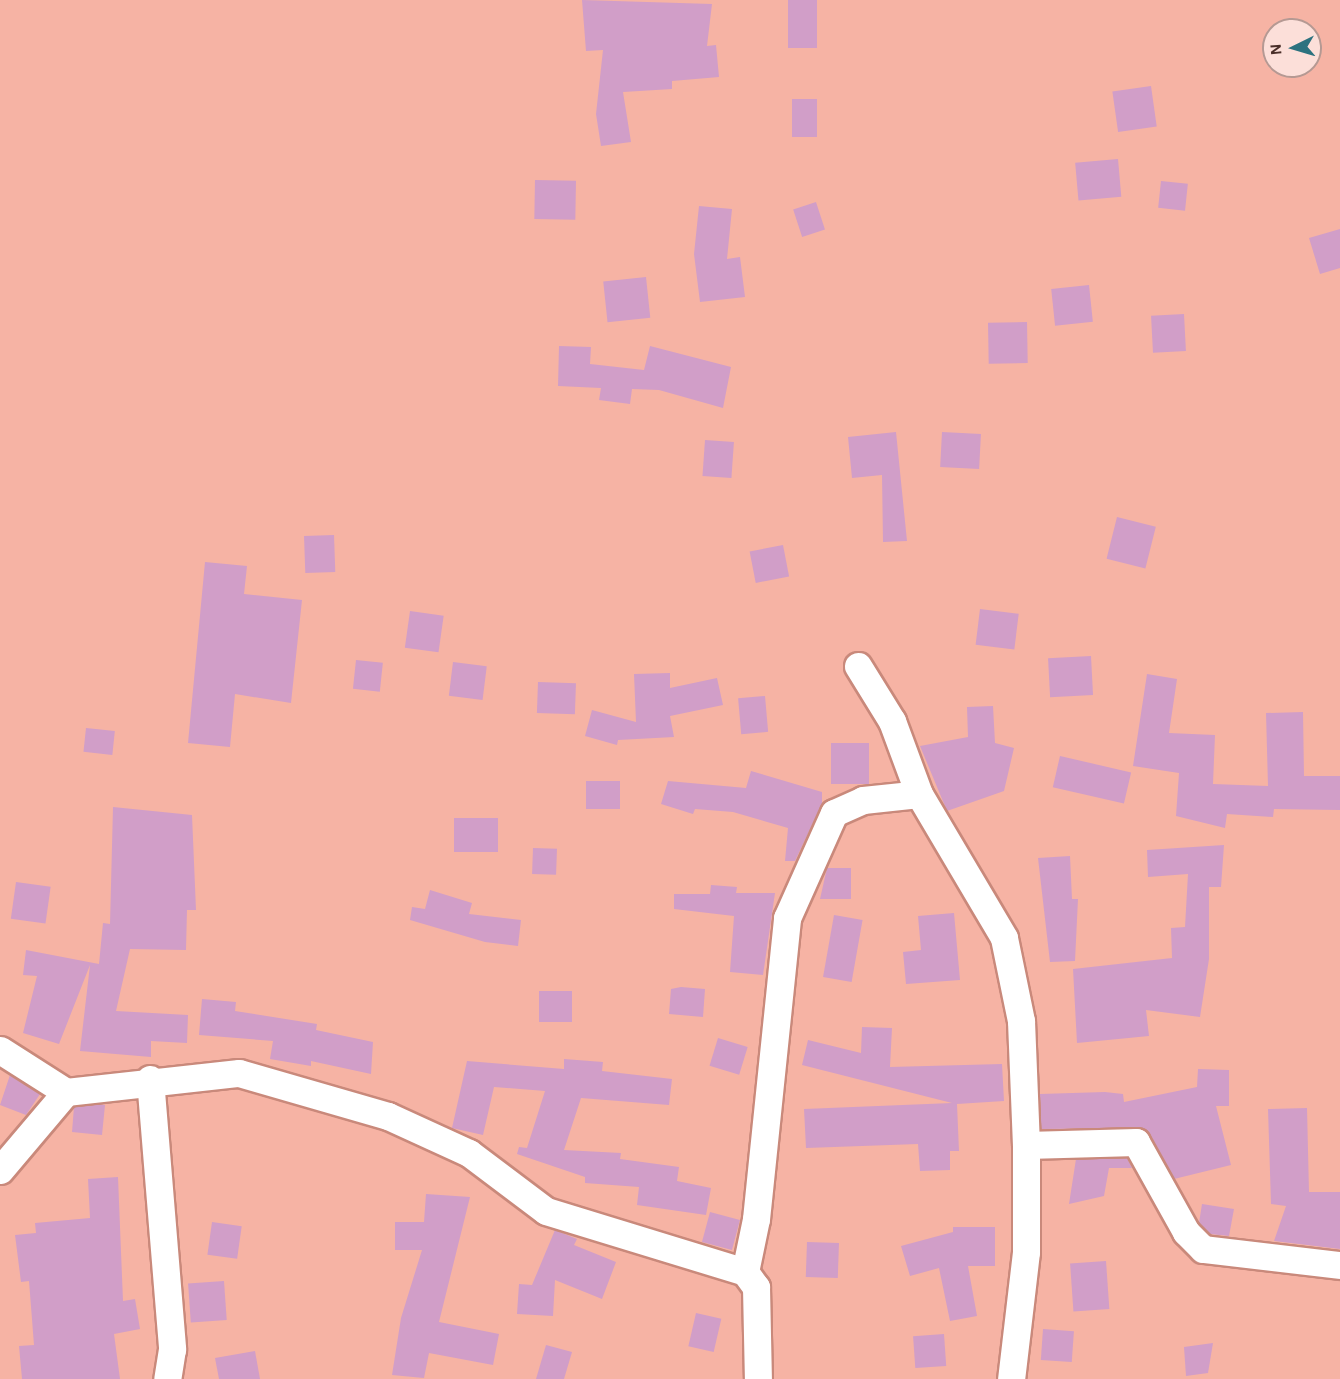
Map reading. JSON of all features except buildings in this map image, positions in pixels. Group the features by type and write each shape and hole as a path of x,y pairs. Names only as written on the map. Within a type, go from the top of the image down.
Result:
{"street":[{"path":"858,666 892,722 919,794 1004,938 1021,1021 1026,1145 1026,1252 1011,1379"},
{"path":"746,1272 756,1219 787,918 834,813 863,800 919,794"},
{"path":"0,1050 66,1092 150,1080 239,1073 388,1116 469,1153 546,1211 746,1272 756,1287 758,1379"},
{"path":"150,1080 172,1349 167,1379"},
{"path":"0,1170 66,1092"},
{"path":"1026,1145 1136,1142 1186,1232 1203,1249 1340,1266"}]}
